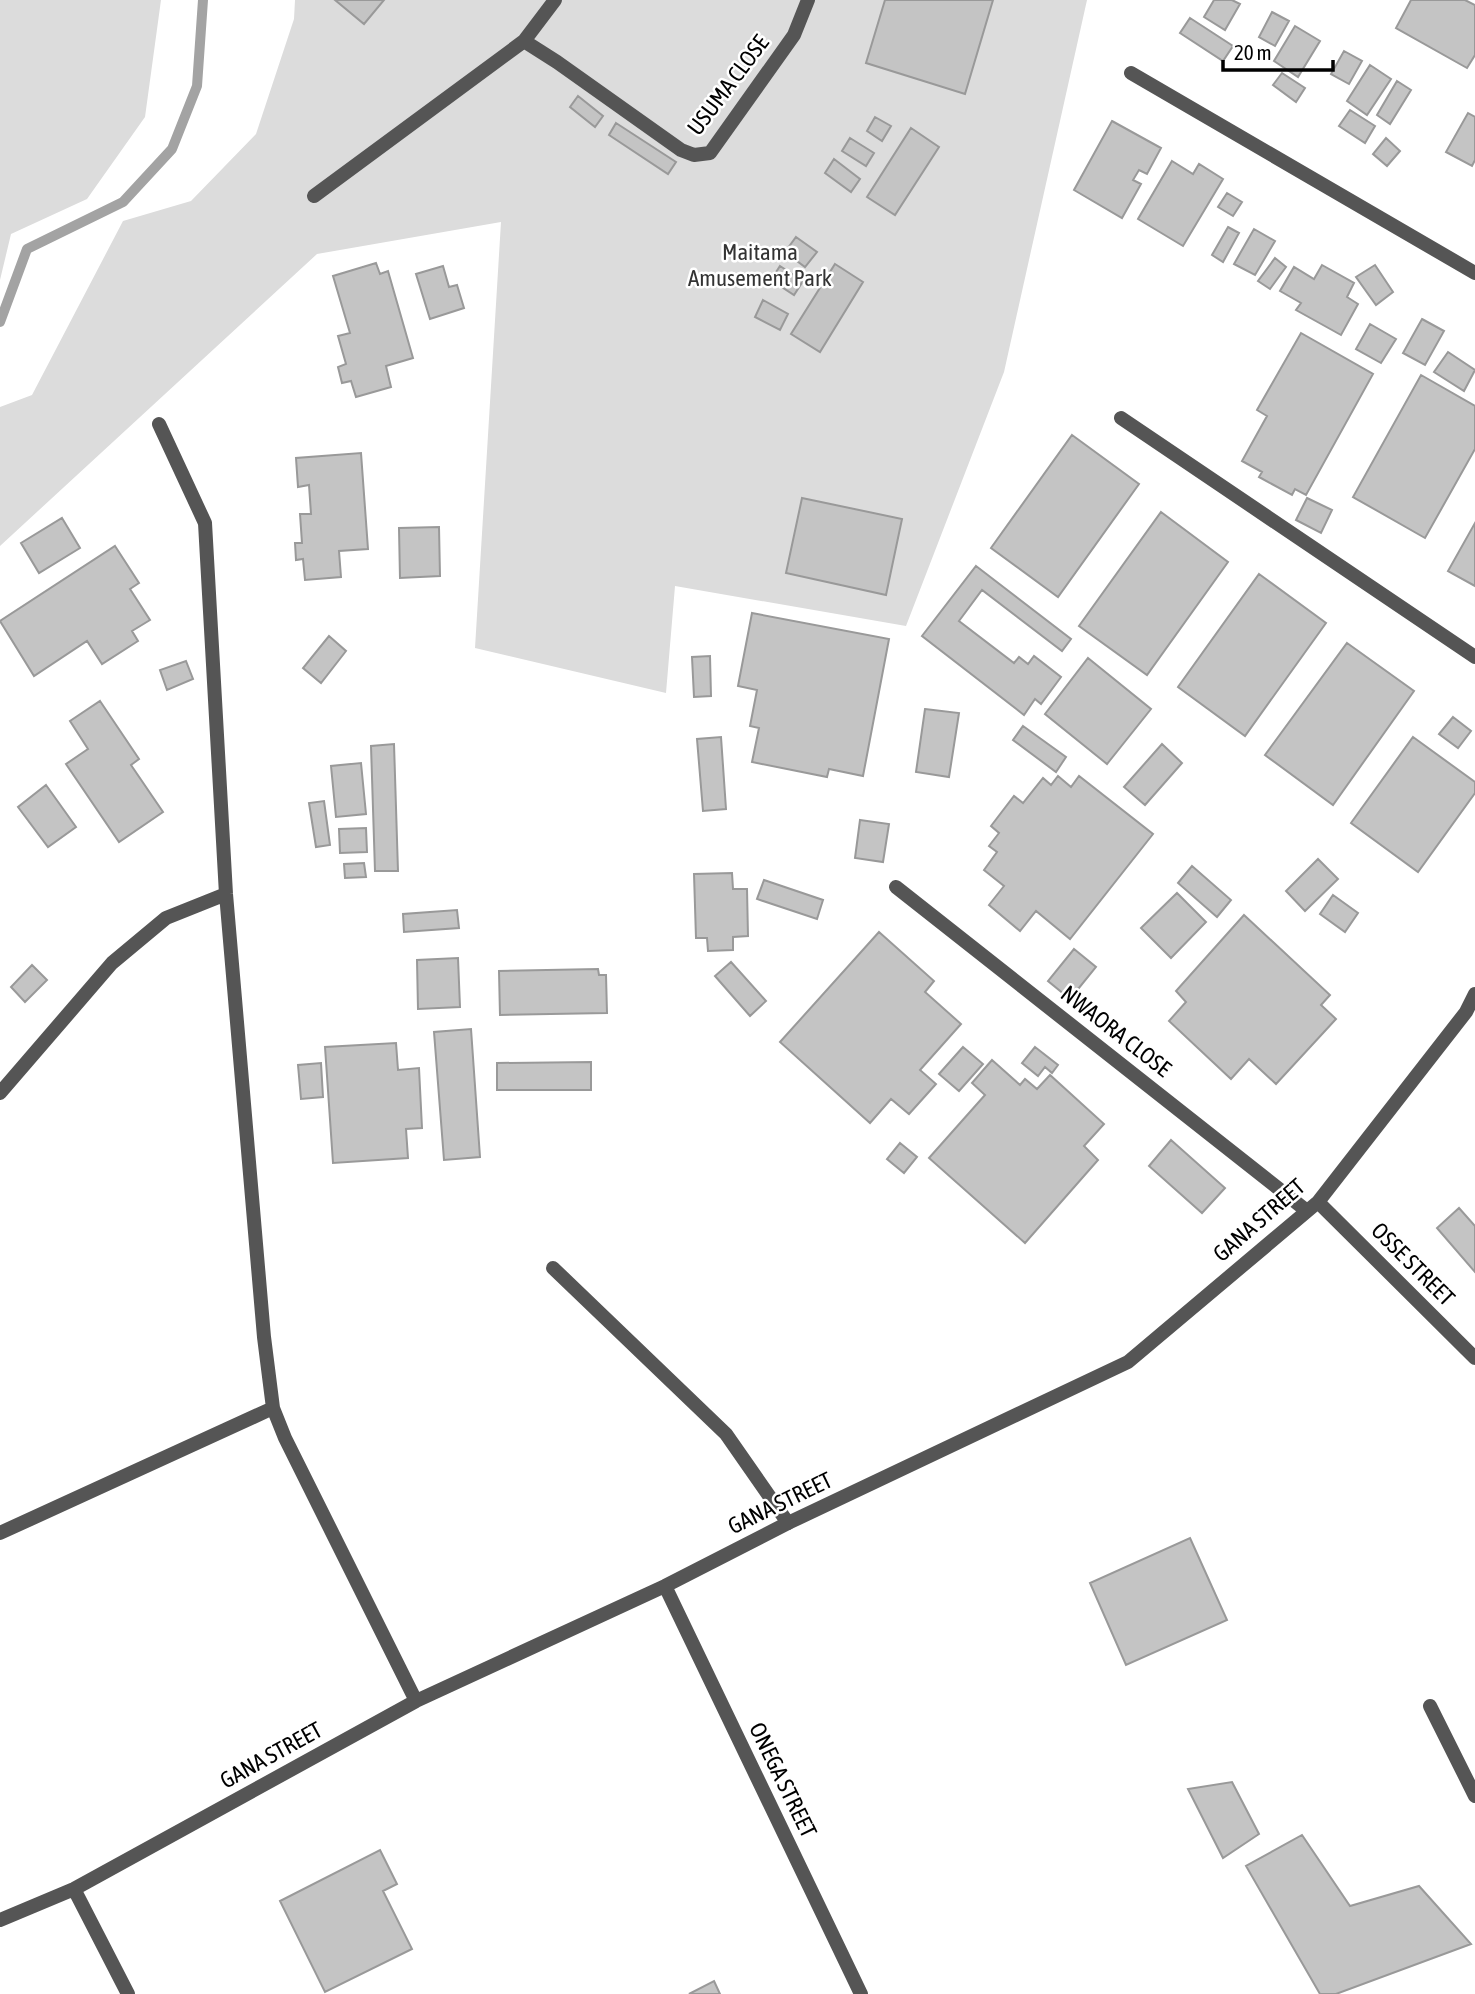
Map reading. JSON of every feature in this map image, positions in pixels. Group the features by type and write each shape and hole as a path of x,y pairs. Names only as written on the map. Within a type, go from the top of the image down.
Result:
{"street":[{"path":"314,196 524,41 555,0"},
{"name":"USUMA CLOSE","path":"524,41 681,150 694,155 710,153 794,35 808,0"},
{"path":"1130,73 1475,273"},
{"path":"1121,418 1475,657"},
{"path":"159,425 205,523 226,894 264,1337 273,1408 285,1438 416,1701"},
{"name":"NWAORA CLOSE","path":"896,887 1313,1206"},
{"path":"0,1093 112,963 166,918 226,894"},
{"name":"GANA STREET","path":"0,1920 74,1889 416,1701 665,1586 788,1523 1128,1362 1313,1206 1466,1012 1475,994"},
{"name":"OSSE STREET","path":"1313,1206 1475,1358"},
{"path":"554,1268 726,1434 788,1523"},
{"path":"0,1533 273,1408"},
{"name":"ONEGA STREET","path":"665,1586 861,1994"},
{"path":"1430,1706 1475,1797"},
{"path":"74,1889 128,1994"}],"green space":[{"path":"0,0 161,0 145,117 87,199 11,234 0,280"},
{"name":"Maitama Amusement Park","path":"295,0 1087,0 1004,372 906,626 675,586 666,693 475,648 501,222 317,254 0,546 0,407 32,395 123,221 191,201 256,134 294,19"}],"building":[{"path":"335,0 384,0 364,24"},
{"path":"885,0 993,0 965,94 866,63"},
{"path":"1214,0 1232,0 1240,4 1225,30 1204,17"},
{"path":"1411,0 1465,0 1475,5 1475,55 1467,68 1396,28"},
{"path":"1272,12 1289,21 1275,46 1259,37"},
{"path":"1190,18 1233,46 1223,61 1180,33"},
{"path":"1295,26 1320,41 1298,77 1274,61"},
{"path":"1344,51 1362,61 1349,84 1331,74"},
{"path":"1370,65 1391,79 1367,115 1347,101"},
{"path":"1282,73 1305,88 1296,102 1273,85"},
{"path":"1397,81 1411,90 1390,124 1377,115"},
{"path":"578,96 603,116 595,127 570,107"},
{"path":"1350,110 1375,126 1365,143 1339,126"},
{"path":"1468,113 1475,117 1475,160 1472,166 1446,152"},
{"path":"875,117 891,126 882,141 867,131"},
{"path":"1112,121 1161,148 1147,174 1139,170 1133,180 1141,184 1122,218 1074,190"},
{"path":"616,123 676,162 668,174 609,135"},
{"path":"911,128 939,147 895,215 867,197"},
{"path":"850,138 874,153 866,166 842,151"},
{"path":"1386,138 1400,151 1387,166 1373,154"},
{"path":"834,159 860,179 851,192 825,173"},
{"path":"1172,161 1193,174 1199,164 1223,179 1183,246 1138,219"},
{"path":"1227,193 1242,202 1233,216 1218,207"},
{"path":"1228,227 1239,233 1223,262 1212,255"},
{"path":"1254,229 1275,241 1255,275 1234,264"},
{"path":"796,237 817,252 805,267 785,252"},
{"path":"1275,258 1286,267 1270,289 1258,281"},
{"path":"376,263 380,274 388,271 413,358 386,366 391,387 356,397 351,381 342,383 338,367 346,364 338,336 350,333 333,276"},
{"path":"835,264 863,282 820,352 791,334"},
{"path":"1322,265 1354,283 1347,297 1358,304 1341,335 1296,310 1301,303 1280,291 1294,267 1314,279"},
{"path":"1375,265 1393,292 1376,305 1356,277"},
{"path":"443,266 449,287 457,285 464,308 430,319 416,274"},
{"path":"780,266 803,281 794,295 771,280"},
{"path":"763,300 788,314 780,330 755,317"},
{"path":"1422,319 1444,331 1425,365 1403,353"},
{"path":"1370,324 1396,339 1381,363 1356,349"},
{"path":"1301,333 1373,374 1306,495 1295,489 1292,495 1259,477 1262,472 1242,461 1267,416 1257,410"},
{"path":"1448,352 1475,370 1464,391 1434,372"},
{"path":"1421,375 1475,406 1475,449 1425,538 1353,497"},
{"path":"1072,435 1139,484 1058,597 991,548"},
{"path":"361,453 368,549 339,551 341,577 305,580 303,559 296,560 295,543 302,543 300,514 311,514 309,485 298,487 296,458"},
{"path":"802,498 902,519 886,595 786,573"},
{"path":"1307,498 1332,510 1321,533 1296,520"},
{"path":"1161,512 1228,562 1147,675 1079,626"},
{"path":"62,518 80,548 39,573 21,543"},
{"path":"1475,523 1475,586 1448,571"},
{"path":"439,527 440,576 400,578 399,528"},
{"path":"115,546 139,583 130,589 150,620 132,631 138,641 102,664 87,641 34,676 0,621"},
{"path":"976,566 1071,639 1062,651 982,590 959,621 1014,663 1019,657 1028,664 1034,656 1061,677 1041,704 1035,699 1024,715 922,636"},
{"path":"1259,574 1326,623 1245,736 1178,687"},
{"path":"752,613 889,639 863,776 829,769 827,777 752,762 759,728 750,726 757,690 738,686"},
{"path":"329,636 346,651 321,683 303,668"},
{"path":"1347,643 1414,691 1333,805 1265,755"},
{"path":"710,656 711,696 694,697 692,657"},
{"path":"1088,658 1151,709 1107,764 1045,714"},
{"path":"186,661 193,679 167,690 160,670"},
{"path":"100,701 139,759 131,765 163,812 119,842 66,764 88,749 70,721"},
{"path":"925,709 959,713 949,777 916,772"},
{"path":"1453,717 1471,731 1458,748 1439,734"},
{"path":"1023,726 1066,757 1056,772 1013,740"},
{"path":"721,737 726,809 703,811 697,739"},
{"path":"1413,737 1475,782 1475,793 1418,872 1351,823"},
{"path":"394,744 398,871 375,871 371,746"},
{"path":"1162,744 1182,763 1145,805 1124,787"},
{"path":"361,763 366,814 336,817 331,766"},
{"path":"1058,776 1071,787 1079,776 1153,834 1070,939 1036,911 1020,931 989,905 1004,886 984,870 997,852 989,846 999,833 991,826 1014,796 1023,803 1043,778 1051,785"},
{"path":"46,785 76,827 48,847 18,807"},
{"path":"324,801 330,845 316,847 309,803"},
{"path":"860,820 889,824 883,862 855,858"},
{"path":"366,828 367,852 340,853 339,829"},
{"path":"1318,859 1338,879 1305,911 1286,891"},
{"path":"364,863 366,877 345,878 344,864"},
{"path":"1192,866 1231,900 1217,917 1178,883"},
{"path":"732,873 733,889 747,889 748,936 733,937 733,950 708,951 707,938 696,938 694,874"},
{"path":"764,880 823,900 817,919 757,899"},
{"path":"1177,893 1206,922 1171,958 1141,928"},
{"path":"1333,895 1358,913 1345,932 1320,914"},
{"path":"457,910 459,928 404,932 403,914"},
{"path":"1244,915 1330,995 1321,1005 1336,1019 1276,1084 1249,1059 1231,1079 1169,1021 1186,1002 1176,991"},
{"path":"879,932 934,981 925,992 961,1024 920,1070 936,1084 909,1114 891,1099 870,1123 780,1042"},
{"path":"1074,949 1096,967 1070,999 1048,981"},
{"path":"458,958 460,1007 418,1009 417,960"},
{"path":"731,962 766,1001 750,1016 715,976"},
{"path":"32,965 47,980 25,1002 11,987"},
{"path":"598,969 599,975 606,975 607,1013 500,1015 499,971"},
{"path":"471,1029 480,1157 444,1160 434,1032"},
{"path":"396,1043 398,1070 419,1068 422,1128 406,1129 408,1158 333,1163 325,1047"},
{"path":"963,1047 983,1064 959,1091 939,1074"},
{"path":"1035,1047 1058,1065 1052,1073 1045,1067 1038,1076 1022,1063"},
{"path":"992,1060 1020,1085 1025,1079 1037,1089 1050,1075 1104,1124 1084,1146 1098,1160 1025,1243 929,1158 985,1095 972,1083"},
{"path":"591,1062 591,1090 497,1090 497,1063"},
{"path":"321,1063 323,1097 301,1099 298,1065"},
{"path":"1171,1140 1225,1188 1202,1213 1149,1166"},
{"path":"900,1143 917,1157 904,1173 887,1159"},
{"path":"1459,1208 1475,1226 1475,1272 1437,1228"},
{"path":"1190,1538 1227,1620 1126,1665 1090,1583"},
{"path":"1232,1782 1259,1834 1223,1858 1188,1789"},
{"path":"1302,1835 1350,1906 1419,1886 1471,1944 1336,1994 1320,1994 1246,1866"},
{"path":"380,1850 397,1884 383,1891 412,1949 325,1992 280,1901"},
{"path":"714,1981 720,1994 689,1994"}],"waterway":[{"path":"0,322 27,249 123,202 172,149 197,86 203,0"}]}
